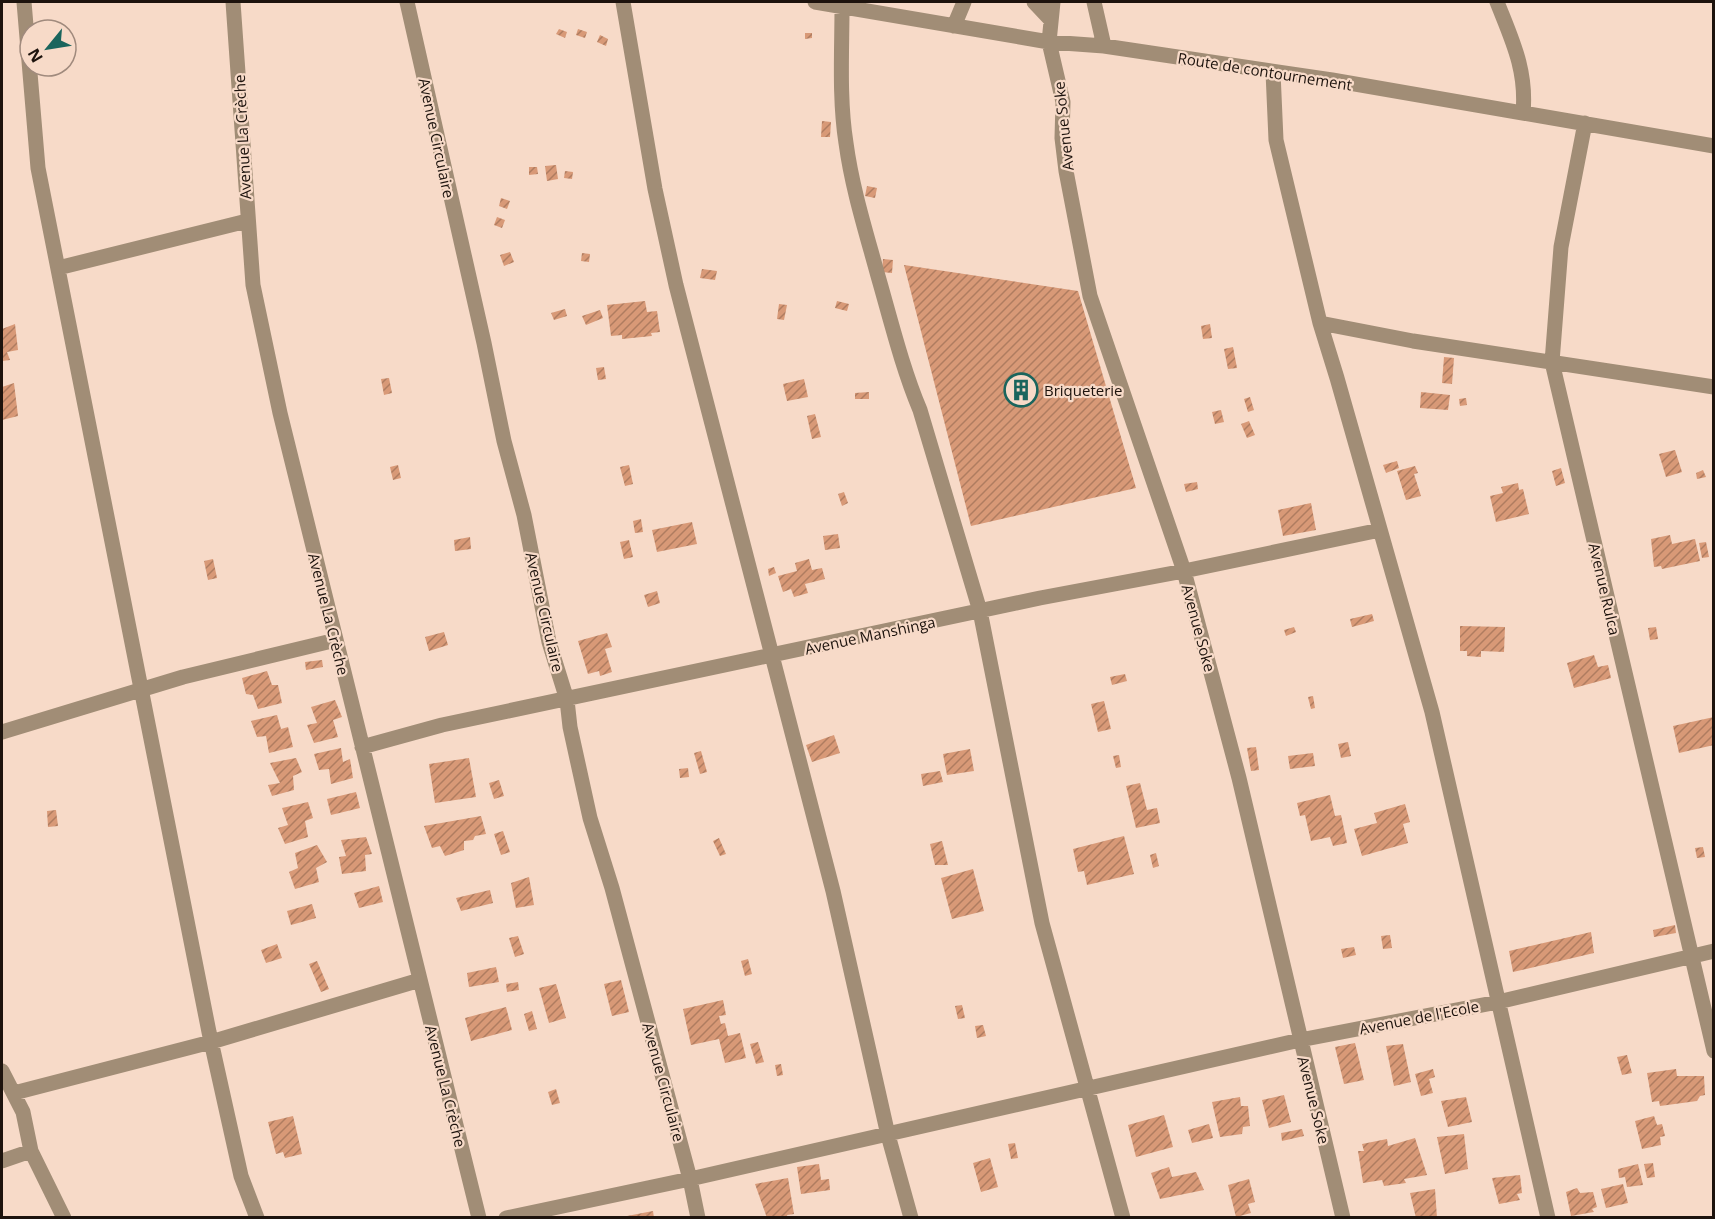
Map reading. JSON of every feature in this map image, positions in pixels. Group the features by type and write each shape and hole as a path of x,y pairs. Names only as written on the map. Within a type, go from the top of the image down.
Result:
{"street":[{"path":"24,2 38,168 211,1042 241,1176 257,1218"},
{"name":"Avenue La Crèche","path":"233,2 253,285 280,412 479,1218"},
{"name":"Avenue Circulaire","path":"407,2 504,441 524,515 549,642 567,700 570,727 590,818 612,888 690,1179 698,1218"},
{"path":"623,2 655,189 676,285 833,891 888,1135 911,1218"},
{"name":"Route de contournement","path":"815,2 839,4 1049,42 1104,46 1273,72 1713,146"},
{"path":"954,26 964,2"},
{"path":"1034,2 1050,20"},
{"name":"Avenue Soke","path":"1053,2 1049,42 1063,102 1062,138 1066,171 1090,296 1184,571 1239,778 1343,1218"},
{"path":"1094,2 1104,46"},
{"path":"1497,2 1524,76 1523,113"},
{"path":"839,4 845,141 855,196 889,320 920,410 980,611 1042,923 1123,1218"},
{"path":"1273,72 1276,140 1320,323 1432,712 1548,1218"},
{"name":"Avenue Rulca","path":"1585,123 1561,247 1552,362 1713,1051"},
{"path":"58,268 247,221"},
{"path":"1320,323 1413,341 1713,387"},
{"name":"Avenue Manshinga","path":"362,747 442,725 980,611 1380,530"},
{"path":"2,732 183,677 336,640"},
{"name":"Avenue de l'Ecole","path":"506,1218 888,1135 1088,1087 1300,1040 1498,1002 1713,951"},
{"path":"14,1093 211,1042 420,980"},
{"path":"2,1071 5,1082 14,1093 23,1113 31,1151 64,1218"},
{"path":"2,1161 31,1151"}],"building":[{"path":"559,29 567,32 565,38 556,34"},
{"path":"578,29 587,32 585,38 576,35"},
{"path":"805,33 812,33 812,38 805,39"},
{"path":"600,35 608,39 606,46 597,42"},
{"path":"822,121 831,122 830,137 821,137"},
{"path":"556,165 558,179 547,181 545,166"},
{"path":"529,167 537,167 538,174 529,175"},
{"path":"565,171 573,172 572,179 564,178"},
{"path":"867,186 877,188 875,198 865,196"},
{"path":"501,198 510,201 507,209 499,206"},
{"path":"497,217 505,220 502,228 494,225"},
{"path":"510,252 514,262 504,266 500,255"},
{"path":"582,253 590,254 589,262 581,261"},
{"path":"883,259 893,260 892,273 882,272"},
{"name":"Briqueterie","path":"904,265 1078,291 1136,488 971,526"},
{"path":"702,269 717,271 715,280 700,278"},
{"path":"645,301 647,312 657,311 660,332 651,333 652,336 622,339 622,335 611,336 607,305"},
{"path":"837,301 849,304 847,311 835,308"},
{"path":"779,304 787,305 784,320 777,319"},
{"path":"565,309 567,316 554,320 551,313"},
{"path":"600,310 603,318 586,325 582,316"},
{"path":"15,324 18,350 7,352 10,360 2,361 2,329"},
{"path":"1210,324 1212,338 1203,339 1201,326"},
{"path":"1233,347 1237,368 1228,369 1224,349"},
{"path":"1444,357 1454,358 1452,384 1442,383"},
{"path":"604,367 606,379 598,380 596,368"},
{"path":"389,378 392,393 384,395 381,379"},
{"path":"804,379 808,397 787,401 783,384"},
{"path":"14,383 18,416 2,420 2,387"},
{"path":"869,392 869,399 855,399 855,393"},
{"path":"1421,392 1450,395 1448,410 1420,408"},
{"path":"1250,397 1254,410 1248,412 1244,399"},
{"path":"1466,398 1467,405 1460,406 1459,399"},
{"path":"1221,410 1224,422 1215,424 1212,412"},
{"path":"815,414 821,437 812,439 807,416"},
{"path":"1249,421 1255,435 1247,438 1241,424"},
{"path":"1675,450 1682,472 1666,477 1659,454"},
{"path":"1397,461 1399,468 1386,473 1383,465"},
{"path":"398,465 401,478 393,480 390,467"},
{"path":"629,465 633,484 625,486 620,467"},
{"path":"1415,466 1418,473 1414,474 1421,496 1406,500 1397,471"},
{"path":"1561,468 1565,483 1556,486 1552,471"},
{"path":"1703,470 1706,477 1697,479 1696,473"},
{"path":"1197,482 1198,489 1186,492 1184,484"},
{"path":"1518,483 1519,490 1523,489 1529,514 1496,522 1490,496 1503,493 1501,487"},
{"path":"844,492 848,503 842,506 838,494"},
{"path":"1311,503 1316,530 1283,536 1278,510"},
{"path":"641,519 643,532 635,533 633,521"},
{"path":"692,522 697,544 657,552 652,530"},
{"path":"838,534 840,548 825,550 823,536"},
{"path":"1670,535 1672,544 1695,539 1700,561 1662,569 1661,566 1654,567 1651,539"},
{"path":"470,537 471,549 455,551 454,540"},
{"path":"629,540 633,557 624,559 620,542"},
{"path":"1706,542 1709,557 1702,558 1699,543"},
{"path":"213,559 217,578 208,580 204,561"},
{"path":"809,559 812,570 822,568 825,579 805,584 808,593 794,597 791,589 783,592 778,576 797,571 795,563"},
{"path":"774,567 776,573 769,576 768,569"},
{"path":"657,591 660,603 648,607 644,595"},
{"path":"1372,614 1374,621 1352,627 1350,619"},
{"path":"1460,626 1505,627 1504,652 1481,651 1481,657 1467,656 1467,651 1460,651"},
{"path":"1294,627 1296,632 1286,636 1284,630"},
{"path":"1656,627 1658,639 1650,640 1648,628"},
{"path":"444,632 448,645 429,651 425,637"},
{"path":"607,633 612,647 605,649 612,672 600,676 599,671 588,674 578,641"},
{"path":"1594,655 1598,667 1608,665 1611,678 1574,688 1567,663"},
{"path":"322,660 323,667 306,670 305,662"},
{"path":"267,671 272,685 278,685 282,703 258,709 253,695 246,694 242,678"},
{"path":"1125,674 1127,681 1112,685 1110,677"},
{"path":"1313,696 1315,708 1311,709 1308,697"},
{"path":"335,700 342,717 333,720 338,737 314,743 307,725 317,723 311,707"},
{"path":"1104,701 1111,729 1098,732 1091,704"},
{"path":"277,715 281,729 288,727 293,747 269,753 266,736 257,737 251,721"},
{"path":"1714,717 1714,745 1679,753 1673,726"},
{"path":"834,735 840,753 812,762 806,745"},
{"path":"1348,742 1351,756 1341,758 1338,744"},
{"path":"1256,747 1259,770 1251,771 1247,748"},
{"path":"341,748 343,762 350,759 353,778 331,784 329,769 319,770 314,754"},
{"path":"970,749 974,771 947,775 943,754"},
{"path":"701,751 707,772 700,774 694,753"},
{"path":"1313,753 1315,766 1290,769 1288,756"},
{"path":"1119,755 1121,767 1116,768 1113,756"},
{"path":"296,758 302,772 293,776 294,790 272,796 268,785 280,783 270,763"},
{"path":"469,758 476,797 435,803 429,764"},
{"path":"688,768 689,777 680,778 679,769"},
{"path":"940,771 943,782 923,786 921,774"},
{"path":"499,780 504,796 494,799 489,783"},
{"path":"1140,783 1147,810 1157,808 1160,823 1136,828 1126,786"},
{"path":"356,792 360,808 331,815 327,799"},
{"path":"1330,795 1335,816 1341,815 1347,843 1333,846 1330,837 1311,841 1305,815 1300,816 1297,803"},
{"path":"308,802 313,818 305,821 308,837 285,844 278,828 288,825 282,808"},
{"path":"1405,804 1410,822 1403,824 1408,843 1362,856 1354,829 1377,823 1374,813"},
{"path":"56,810 58,826 48,827 47,811"},
{"path":"481,816 486,834 464,841 464,850 445,856 440,846 432,848 424,826"},
{"path":"503,831 510,852 501,855 494,834"},
{"path":"1124,836 1134,874 1087,885 1084,871 1078,872 1073,849"},
{"path":"366,837 372,854 365,855 366,871 342,874 339,857 346,856 341,840"},
{"path":"719,838 726,854 720,856 713,841"},
{"path":"942,841 948,865 935,865 930,844"},
{"path":"317,845 327,862 316,868 319,882 295,889 289,872 298,868 295,853"},
{"path":"1703,847 1705,857 1697,858 1695,848"},
{"path":"1156,853 1159,866 1153,868 1150,855"},
{"path":"973,869 984,911 952,919 941,878"},
{"path":"529,877 534,905 516,908 511,883"},
{"path":"379,886 383,902 359,908 354,893"},
{"path":"490,890 493,903 461,911 456,898"},
{"path":"312,904 316,918 291,925 287,911"},
{"path":"1675,925 1676,933 1654,937 1653,930"},
{"path":"1591,932 1594,953 1513,972 1509,951"},
{"path":"1390,935 1392,948 1383,949 1381,936"},
{"path":"518,936 524,954 515,957 509,938"},
{"path":"277,944 282,958 266,963 261,950"},
{"path":"1354,947 1356,955 1343,958 1341,949"},
{"path":"748,959 752,974 745,976 741,961"},
{"path":"317,961 329,989 321,992 309,964"},
{"path":"496,967 499,982 469,987 467,973"},
{"path":"621,980 629,1012 612,1016 604,984"},
{"path":"518,982 519,990 507,992 506,984"},
{"path":"556,984 566,1018 549,1023 539,988"},
{"path":"723,1000 726,1015 719,1016 721,1024 725,1023 728,1036 740,1033 746,1058 725,1063 719,1039 691,1045 683,1009"},
{"path":"962,1005 965,1018 958,1019 955,1006"},
{"path":"506,1007 512,1030 471,1041 465,1018"},
{"path":"532,1011 537,1029 529,1031 524,1014"},
{"path":"983,1025 986,1036 977,1038 975,1026"},
{"path":"758,1042 764,1062 756,1064 750,1044"},
{"path":"1355,1043 1364,1080 1344,1084 1335,1047"},
{"path":"1403,1044 1411,1082 1394,1086 1386,1046"},
{"path":"1627,1055 1632,1073 1622,1075 1617,1057"},
{"path":"781,1064 783,1075 777,1076 775,1065"},
{"path":"1433,1069 1435,1077 1429,1079 1433,1093 1421,1096 1415,1074"},
{"path":"1676,1069 1677,1076 1704,1076 1705,1095 1700,1096 1697,1101 1660,1106 1659,1101 1652,1102 1647,1073"},
{"path":"556,1089 560,1103 552,1105 548,1092"},
{"path":"1284,1095 1291,1122 1269,1128 1262,1100"},
{"path":"1240,1097 1241,1106 1248,1106 1250,1126 1243,1127 1242,1134 1220,1137 1212,1102"},
{"path":"1466,1097 1472,1122 1448,1127 1441,1101"},
{"path":"1164,1115 1173,1147 1136,1157 1128,1125"},
{"path":"293,1116 302,1154 285,1158 283,1152 276,1154 268,1122"},
{"path":"1654,1116 1657,1125 1662,1124 1665,1136 1660,1137 1661,1145 1642,1149 1635,1121"},
{"path":"1209,1124 1213,1138 1192,1143 1188,1130"},
{"path":"1302,1129 1304,1136 1282,1141 1281,1133"},
{"path":"1464,1134 1468,1169 1445,1174 1437,1137"},
{"path":"1415,1138 1427,1175 1404,1179 1406,1183 1384,1186 1382,1180 1363,1183 1358,1151 1364,1151 1362,1144 1387,1139 1388,1146"},
{"path":"1015,1143 1018,1158 1011,1159 1008,1144"},
{"path":"990,1158 998,1187 981,1192 973,1163"},
{"path":"1653,1163 1655,1177 1647,1178 1644,1164"},
{"path":"819,1164 821,1180 829,1179 830,1190 801,1194 797,1167"},
{"path":"1638,1164 1643,1185 1627,1187 1625,1177 1619,1178 1618,1169"},
{"path":"1169,1167 1172,1177 1196,1172 1204,1190 1160,1199 1151,1173"},
{"path":"1520,1175 1522,1193 1517,1194 1520,1200 1499,1204 1492,1178"},
{"path":"788,1178 794,1214 787,1215 788,1218 767,1218 755,1184"},
{"path":"1249,1179 1255,1202 1248,1204 1251,1213 1236,1217 1228,1185"},
{"path":"1623,1184 1628,1203 1606,1208 1601,1189"},
{"path":"1577,1188 1580,1193 1593,1192 1597,1207 1592,1209 1594,1212 1571,1216 1566,1192"},
{"path":"1435,1189 1437,1218 1416,1218 1410,1193"},
{"path":"653,1211 654,1218 627,1218 627,1216"}],"place":[{"name":"Briqueterie","path":"1021,390"}]}
